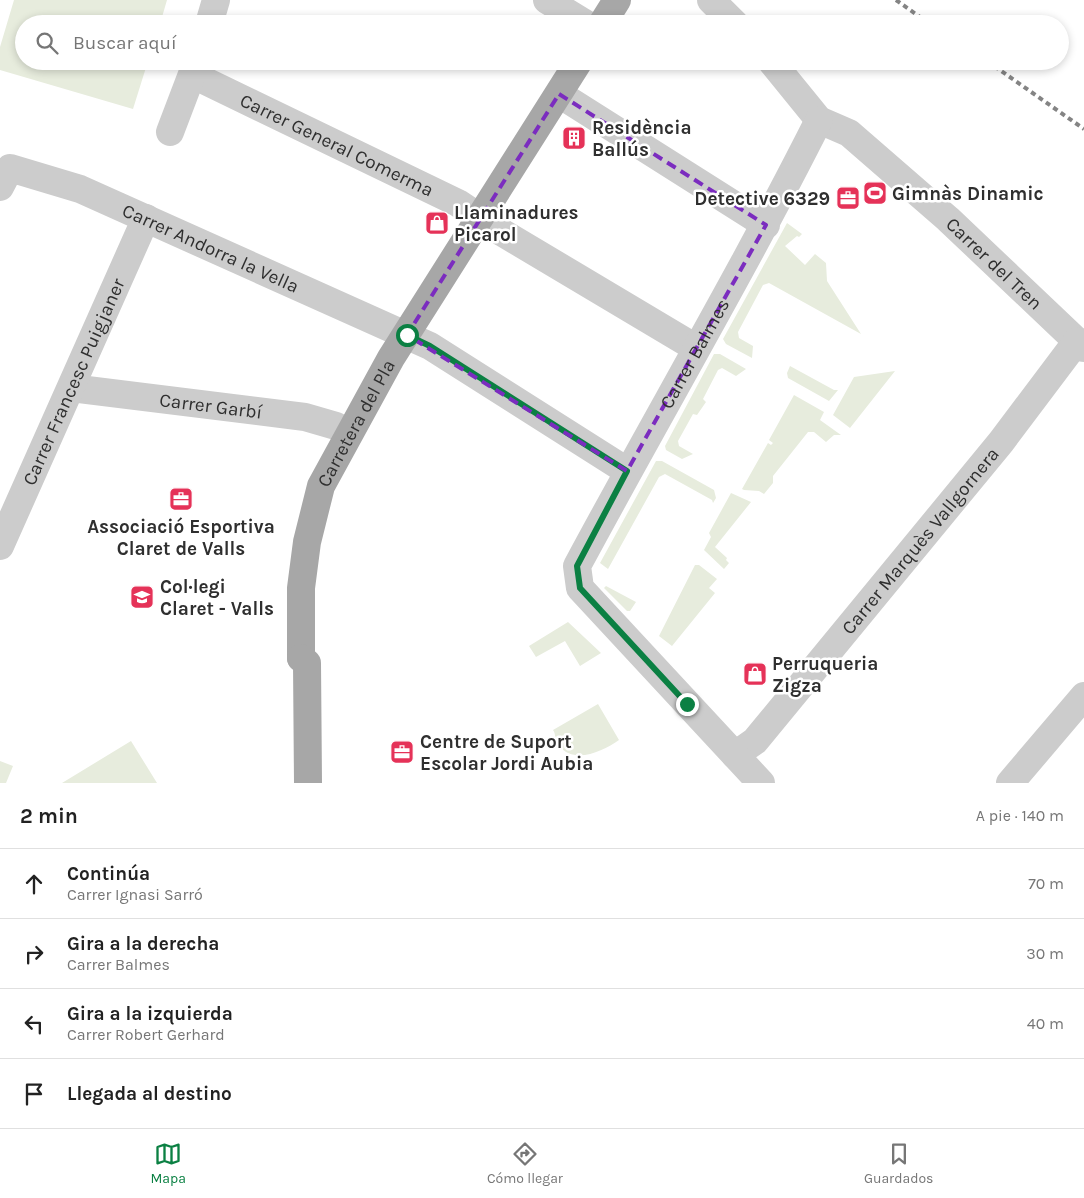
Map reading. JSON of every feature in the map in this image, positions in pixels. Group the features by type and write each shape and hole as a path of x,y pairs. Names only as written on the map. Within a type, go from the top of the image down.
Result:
{"main road":[{"path":"608,15 617,0"},
{"name":"Carretera del Pla","path":"301,658 301,588 307,542 321,486 348,432 574,70"},
{"path":"296,783 295,663 301,658 307,663 308,783"}],"street":[{"path":"212,15 216,0"},
{"path":"547,0 571,15"},
{"path":"711,0 726,15"},
{"path":"170,132 194,70"},
{"name":"Carrer General Comerma","path":"199,70 458,203 696,348"},
{"name":"Carrer del Tren","path":"778,70 819,120 849,134 948,219 1080,345"},
{"path":"559,94 766,225"},
{"name":"Carrer Balmes","path":"735,755 580,588 577,566 627,471 766,225 819,120"},
{"name":"Carrer Andorra la Vella","path":"5,178 80,188 407,335 430,346 627,471"},
{"name":"Carrer Francesc Puigjaner","path":"0,546 146,218"},
{"name":"Carrer Marquès Vallgornera","path":"735,755 755,741 1080,345"},
{"name":"Carrer Garbí","path":"71,388 305,417 336,426 348,432"},
{"path":"1011,783 1084,696"},
{"path":"735,755 762,783"}],"highlighted area":[{"path":"559,94 766,225 627,471 407,335"}],"shaded area":[{"path":"14,0 167,0 163,15 15,15 15,70 145,70 133,109 0,70 0,47"},
{"path":"787,223 802,234 785,246 805,265 815,254 826,263 827,281 861,334 769,283 763,285 738,332 739,338 753,346 752,358 726,344 723,339"},
{"path":"714,354 720,354 746,369 736,376 722,368 718,370 703,399 706,402 697,415 693,414 678,441 679,446 693,454 682,459 666,450 665,446"},
{"path":"790,366 834,390 838,390 829,401 788,378 787,373"},
{"path":"895,371 850,428 833,415 854,377"},
{"path":"794,395 824,412 820,420 841,435 834,435 826,442 814,432 808,432 773,476 773,483 764,494 759,491 742,489 768,443 771,445 773,443 769,440"},
{"path":"656,461 662,461 714,490 716,498 713,503 712,500 665,474 659,477 608,569 600,563"},
{"path":"731,493 751,502 715,547 727,558 726,560 729,563 724,569 704,550 711,537 709,533"},
{"path":"695,565 699,565 717,579 709,588 715,593 672,646 659,636"},
{"path":"606,586 636,602 630,611 627,611 604,588"},
{"path":"568,622 601,653 580,666 565,641 536,657 529,646"},
{"path":"598,704 619,740 597,752 589,754 573,755 566,752 557,744 553,730"},
{"path":"131,741 157,783 62,783"},
{"path":"0,761 13,766 6,783 0,783"}],"railway":[{"path":"896,0 917,15"},
{"path":"1000,70 1084,129"}],"place":[{"name":"Residència Ballús","path":"574,138"},
{"name":"Gimnàs Dinamic","path":"875,193"},
{"name":"Detective 6329","path":"848,198"},
{"name":"Llaminadures Picarol","path":"437,223"},
{"name":"Associació Esportiva Claret de Valls","path":"181,499"},
{"name":"Col·legi Claret - Valls","path":"142,597"},
{"name":"Perruqueria Zigza","path":"755,674"},
{"name":"Centre de Suport Escolar Jordi Aubia","path":"402,752"}],"route":[{"path":"407,335 430,346 627,471 577,566 580,588 687,704"}]}
